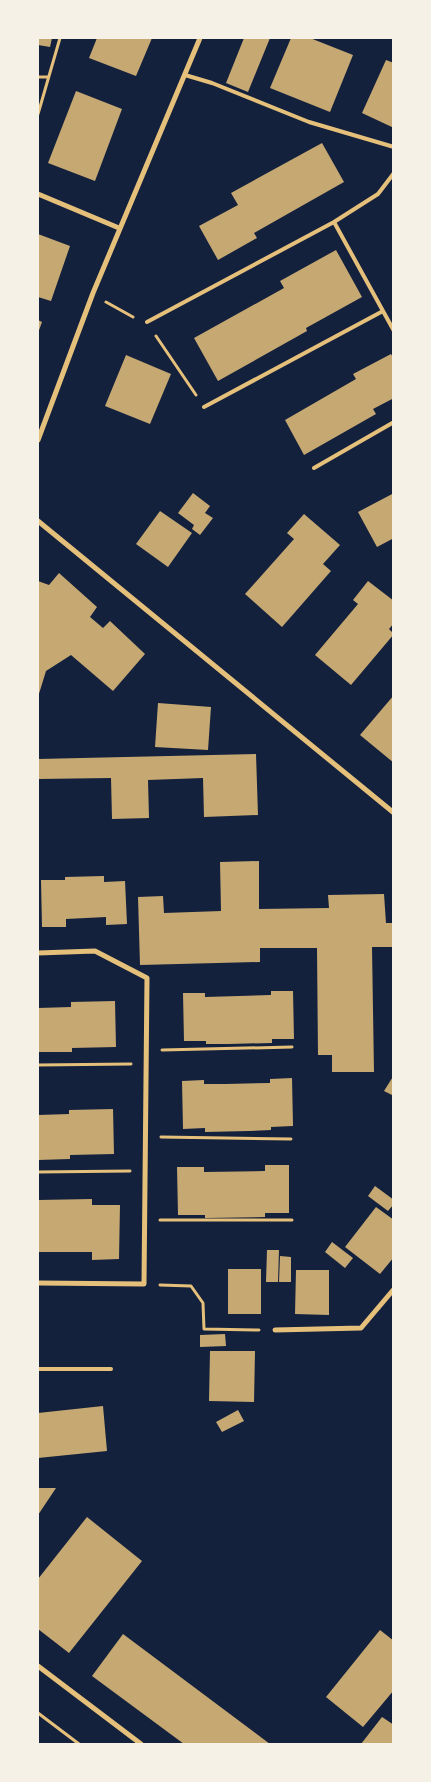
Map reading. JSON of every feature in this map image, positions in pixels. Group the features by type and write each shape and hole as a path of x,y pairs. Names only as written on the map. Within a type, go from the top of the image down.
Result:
{"street":[{"path":"38,440 119,228 200,38"},
{"path":"38,194 119,228"},
{"path":"38,521 394,813"},
{"path":"38,953 94,951 147,978 144,1284 38,1282"},
{"path":"275,1330 361,1328 394,1289"},
{"path":"39,1670 141,1744"}],"lane":[{"path":"185,76 212,83 309,122 394,147"},
{"path":"147,322 334,222 378,194 394,173"},
{"path":"334,222 394,331"},
{"path":"204,407 383,311"},
{"path":"314,468 394,422"},
{"path":"38,1369 111,1369"}],"path":[{"path":"38,114 60,38"},
{"path":"38,77 48,77"},
{"path":"93,293 127,315 147,322 204,407"},
{"path":"146,1050 292,1047"},
{"path":"38,1065 146,1064"},
{"path":"145,1136 291,1139"},
{"path":"38,1172 145,1170"},
{"path":"144,1219 292,1220"},
{"path":"144,1284 192,1286 203,1303 204,1329 275,1330"},
{"path":"38,1713 79,1744"}],"building":[{"path":"38,38 52,38 50,47 38,45"},
{"path":"97,38 152,38 136,76 89,58"},
{"path":"244,38 270,38 248,92 226,83"},
{"path":"291,38 310,38 353,55 330,112 270,88"},
{"path":"386,60 394,63 394,128 362,113"},
{"path":"76,91 122,109 95,181 48,163"},
{"path":"322,143 344,182 254,233 257,238 218,260 199,226 238,205 231,193"},
{"path":"38,234 70,246 51,301 38,297"},
{"path":"336,250 362,297 306,328 307,331 218,381 194,338 284,288 280,281"},
{"path":"38,320 42,322 38,333"},
{"path":"391,354 394,359 394,398 373,409 376,414 304,455 285,420 356,379 353,374"},
{"path":"126,355 171,374 150,424 105,406"},
{"path":"193,493 210,506 205,513 213,518 200,535 192,529 194,525 178,513"},
{"path":"394,493 394,538 377,547 358,512"},
{"path":"160,511 192,533 168,567 136,544"},
{"path":"304,514 340,545 323,564 331,571 282,627 245,594 294,539 287,533"},
{"path":"59,573 97,607 90,617 103,628 110,621 145,654 113,691 71,655 46,671 38,697 38,581 49,585"},
{"path":"368,581 394,601 394,623 389,629 394,634 351,685 315,655 358,604 353,600"},
{"path":"394,695 394,763 360,735"},
{"path":"158,703 211,707 208,750 155,747"},
{"path":"256,754 258,815 204,817 203,778 148,780 149,818 112,819 111,778 38,779 38,759"},
{"path":"259,861 259,909 329,908 328,895 384,894 386,923 394,923 394,947 372,947 374,1072 332,1072 332,1055 318,1055 317,948 260,948 260,962 140,965 138,897 163,896 164,913 221,911 220,862"},
{"path":"104,876 104,882 125,881 127,924 106,925 106,917 66,919 66,927 42,927 41,880 65,880 65,877"},
{"path":"271,991 293,991 294,1039 272,1039 272,1043 228,1044 184,1041 183,993 205,993 205,997 271,995"},
{"path":"115,1001 116,1047 72,1048 72,1052 38,1052 38,1008 71,1007 71,1002"},
{"path":"394,1075 394,1096 384,1091"},
{"path":"292,1078 293,1126 249,1131 205,1132 205,1128 183,1129 182,1081 204,1080 204,1084 270,1083 270,1079"},
{"path":"113,1109 114,1154 70,1155 70,1159 38,1160 38,1115 69,1114 69,1110"},
{"path":"265,1165 289,1165 289,1213 265,1213 265,1217 205,1218 205,1215 178,1215 177,1167 204,1167 204,1172 265,1171"},
{"path":"375,1186 394,1200 394,1204 388,1211 368,1196"},
{"path":"92,1199 92,1205 120,1205 119,1259 92,1260 92,1252 38,1252 38,1200"},
{"path":"376,1207 394,1220 394,1257 380,1274 345,1247"},
{"path":"332,1242 353,1258 345,1268 325,1252"},
{"path":"267,1250 279,1250 278,1282 266,1282"},
{"path":"280,1256 291,1257 291,1282 279,1282"},
{"path":"228,1269 261,1269 261,1314 228,1314"},
{"path":"296,1270 329,1270 329,1315 295,1314"},
{"path":"225,1334 226,1346 200,1347 200,1335"},
{"path":"210,1351 255,1351 254,1402 209,1401"},
{"path":"103,1406 107,1451 38,1458 38,1413"},
{"path":"238,1410 244,1421 222,1432 216,1422"},
{"path":"38,1488 56,1488 38,1515"},
{"path":"87,1517 142,1561 69,1653 38,1629 38,1579"},
{"path":"380,1630 394,1641 394,1690 363,1727 326,1697"},
{"path":"123,1634 270,1744 184,1744 92,1676"},
{"path":"382,1717 394,1725 394,1744 361,1744"}]}
